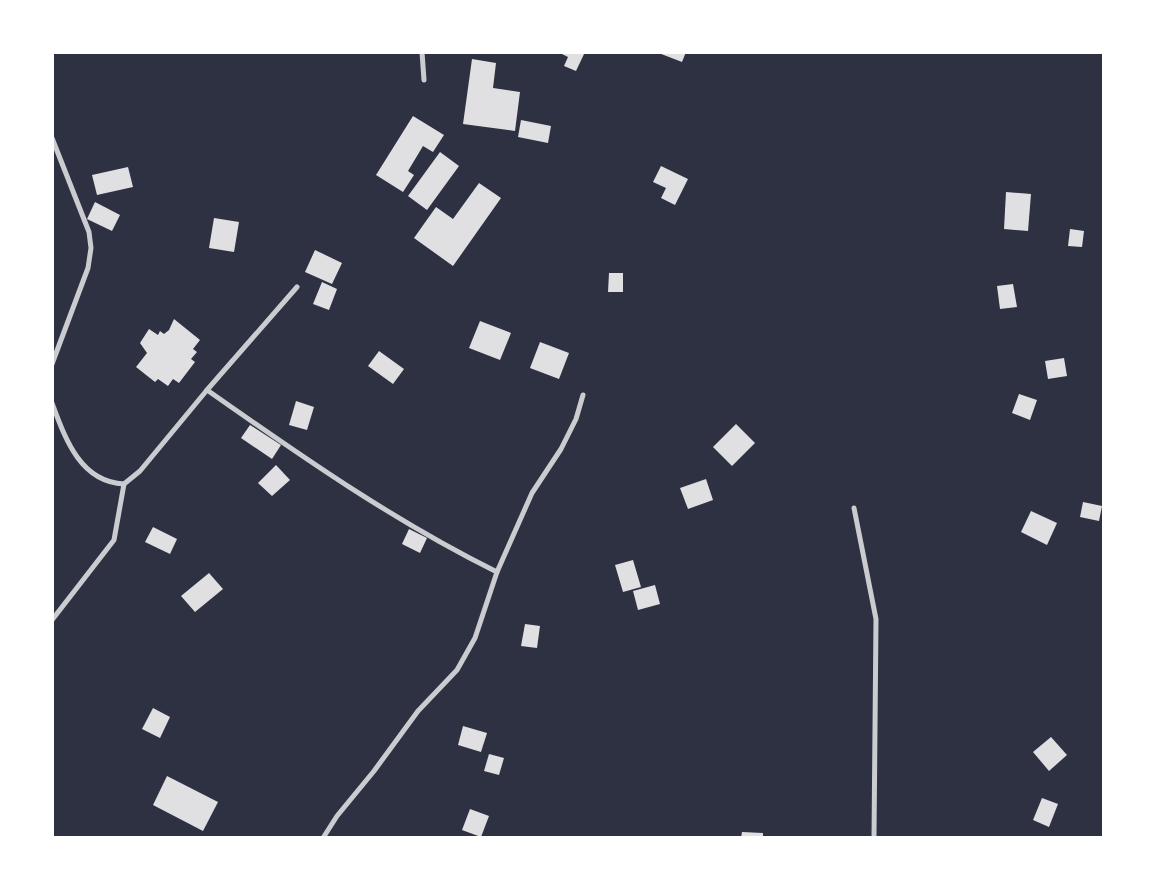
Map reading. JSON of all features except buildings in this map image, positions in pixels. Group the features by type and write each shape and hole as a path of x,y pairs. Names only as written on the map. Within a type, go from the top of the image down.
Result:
{"street":[{"path":"422,52 424,80"},
{"path":"52,138 89,232 91,248 88,268 52,364"},
{"path":"52,620 114,540 124,484 140,471 207,390 297,287"},
{"path":"207,390 340,483 453,550 497,572"},
{"path":"323,838 337,816 374,771 418,711 457,670 475,638 497,572 532,493 562,449 576,419 583,394"},
{"path":"52,403 64,435 77,459 109,483 124,484"},
{"path":"854,508 876,619 874,838"}]}
